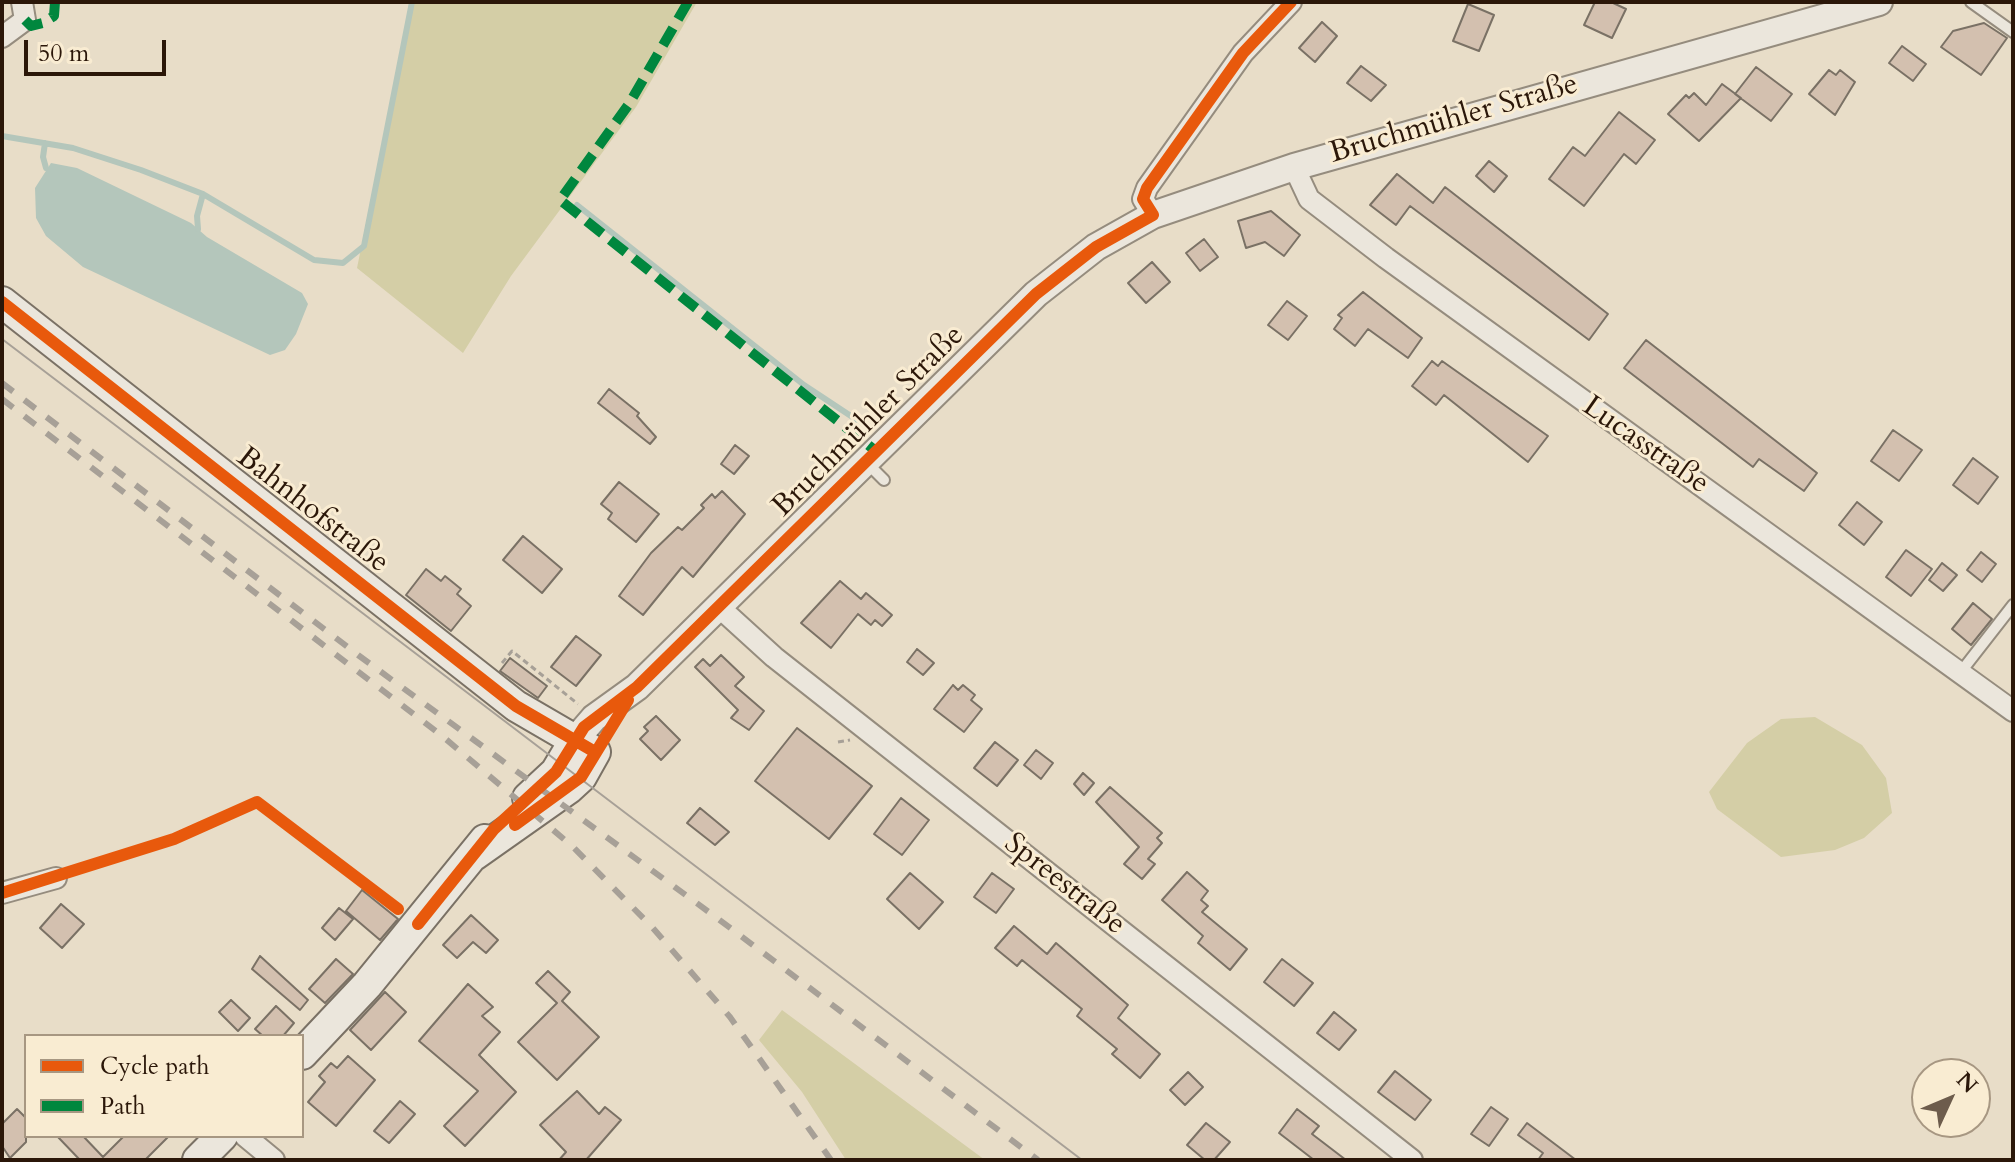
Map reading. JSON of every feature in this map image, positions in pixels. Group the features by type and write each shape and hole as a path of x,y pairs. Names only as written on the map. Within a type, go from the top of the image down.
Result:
{"main road":[{"name":"Bahnhofstraße","path":"2,302 516,706 585,746"},
{"path":"304,1052 367,985 474,855 581,777 585,746"},
{"path":"198,1160 220,1138"}],"street":[{"path":"1153,215 1143,199 1147,188 1243,53 1291,2"},
{"name":"Bruchmühler Straße","path":"585,746 594,718 637,687 719,607 875,471 1096,247 1153,215 1294,167 1879,2"},
{"path":"2,37 24,11"},
{"name":"Lucasstraße","path":"1294,167 1309,199 1386,258 2013,711"},
{"name":"Spreestraße","path":"719,607 774,657 1412,1160"},
{"path":"2,893 56,878"},
{"path":"247,1138 274,1160"}],"lane":[{"path":"1971,2 2013,32"},
{"path":"1960,673 2013,605"}],"path":[{"path":"502,663 512,651 584,709"}],"shaded area":[{"path":"411,2 697,2 636,107 511,276 463,353 357,268"},
{"path":"51,163 77,168 191,223 207,237 302,293 308,304 296,334 285,350 270,355 83,267 46,236 36,218 35,188"},
{"path":"1815,717 1862,745 1886,778 1892,813 1864,838 1835,850 1781,857 1717,809 1709,792 1747,743 1781,719"},
{"path":"782,1010 985,1160 846,1160 802,1092 759,1040"}],"building":[{"path":"1595,2 1611,2 1626,9 1612,38 1584,25"},
{"path":"1468,4 1494,15 1479,51 1453,41"},
{"path":"1322,22 1337,36 1315,62 1299,48"},
{"path":"1984,23 2007,38 1981,75 1941,47 1953,31"},
{"path":"1902,46 1926,64 1913,81 1889,63"},
{"path":"1361,66 1386,85 1371,101 1347,83"},
{"path":"1756,67 1792,94 1771,121 1735,94"},
{"path":"1829,70 1836,75 1840,70 1855,82 1835,115 1809,94"},
{"path":"1722,84 1741,98 1699,141 1668,114 1686,95 1689,98 1694,93 1706,105"},
{"path":"1619,112 1655,140 1636,164 1624,154 1584,206 1549,179 1573,147 1585,156"},
{"path":"1489,161 1507,176 1494,192 1476,176"},
{"path":"1397,174 1433,203 1445,187 1608,314 1589,340 1410,206 1396,225 1370,205"},
{"path":"1271,211 1300,235 1284,256 1265,242 1246,248 1238,221"},
{"path":"1204,239 1218,257 1200,271 1186,253"},
{"path":"1152,262 1170,282 1146,303 1128,283"},
{"path":"1363,292 1422,338 1408,358 1368,329 1355,346 1334,329 1342,318 1338,315"},
{"path":"1287,301 1307,316 1288,340 1268,325"},
{"path":"1646,340 1817,473 1804,491 1759,459 1753,467 1624,368"},
{"path":"1432,361 1438,366 1442,361 1548,436 1528,462 1444,395 1436,405 1412,386"},
{"path":"609,389 639,413 637,416 656,437 650,444 598,403"},
{"path":"1893,430 1922,450 1899,481 1871,461"},
{"path":"735,445 749,456 734,474 721,464"},
{"path":"1973,458 1998,477 1978,504 1953,485"},
{"path":"619,482 659,514 636,542 608,519 612,513 601,504"},
{"path":"722,491 745,514 693,577 682,567 643,615 619,596 651,553 678,527 682,530 704,508 701,505 712,494 715,498"},
{"path":"1857,502 1882,522 1864,545 1839,525"},
{"path":"523,536 562,569 542,593 503,560"},
{"path":"1906,550 1932,569 1911,596 1886,577"},
{"path":"1981,552 1996,564 1982,582 1967,570"},
{"path":"1942,563 1957,575 1943,591 1929,580"},
{"path":"426,569 441,581 445,576 461,589 457,594 471,606 451,631 406,595"},
{"path":"840,581 861,599 866,593 892,615 882,626 875,620 871,625 858,614 831,648 801,623"},
{"path":"1973,603 1992,619 1971,645 1952,629"},
{"path":"576,636 601,655 576,686 551,667"},
{"path":"917,649 934,663 923,675 907,662"},
{"path":"721,655 744,677 735,686 764,711 749,730 731,718 738,710 695,667 703,659 710,666"},
{"path":"510,658 547,686 538,698 500,671"},
{"path":"953,685 958,690 963,685 975,695 971,700 982,709 964,732 934,709"},
{"path":"656,716 680,740 661,760 640,739 648,731 644,727"},
{"path":"797,728 872,786 829,839 755,781"},
{"path":"995,742 1018,760 997,786 974,768"},
{"path":"1036,750 1053,763 1041,779 1024,765"},
{"path":"1083,773 1094,783 1084,795 1074,784"},
{"path":"1110,787 1162,833 1157,838 1162,843 1148,859 1155,864 1142,879 1124,864 1139,847 1096,802"},
{"path":"901,798 929,820 902,855 874,834"},
{"path":"700,808 729,832 715,845 687,823"},
{"path":"1187,872 1208,891 1201,900 1208,906 1202,912 1247,949 1230,970 1198,943 1203,936 1162,900"},
{"path":"910,873 943,902 919,929 887,899"},
{"path":"992,873 1014,889 996,913 974,897"},
{"path":"362,890 398,919 380,940 346,911"},
{"path":"61,904 84,924 62,948 40,928"},
{"path":"339,908 353,919 335,940 322,928"},
{"path":"471,915 498,940 486,953 473,942 457,958 443,945"},
{"path":"1014,926 1047,954 1056,943 1128,1005 1118,1018 1160,1054 1140,1078 1112,1054 1117,1049 1077,1016 1082,1009 1022,960 1017,966 995,948"},
{"path":"260,956 308,1000 300,1010 252,969"},
{"path":"336,959 353,974 325,1003 309,989"},
{"path":"1282,959 1313,983 1294,1006 1264,982"},
{"path":"548,971 570,992 562,1001 599,1037 557,1080 518,1042 557,1003 536,983"},
{"path":"468,984 493,1007 482,1016 500,1032 479,1055 516,1092 465,1146 444,1126 478,1091 419,1041"},
{"path":"385,992 406,1012 371,1050 350,1030"},
{"path":"231,1000 250,1018 238,1031 219,1012"},
{"path":"276,1006 294,1023 285,1034 261,1034 255,1029"},
{"path":"1334,1012 1356,1030 1339,1050 1317,1033"},
{"path":"348,1056 375,1080 336,1126 308,1102 325,1082 319,1076 331,1063 337,1068"},
{"path":"1395,1071 1431,1100 1415,1120 1378,1092"},
{"path":"1188,1072 1203,1087 1185,1105 1170,1090"},
{"path":"577,1091 599,1114 605,1107 621,1120 586,1160 559,1160 566,1152 540,1125"},
{"path":"400,1101 415,1114 389,1143 374,1131"},
{"path":"1491,1107 1508,1119 1489,1146 1471,1134"},
{"path":"17,1109 24,1116 26,1142 10,1158 2,1146 2,1124"},
{"path":"1297,1109 1319,1126 1312,1134 1346,1160 1314,1160 1279,1133"},
{"path":"1206,1123 1230,1142 1214,1160 1205,1160 1187,1145"},
{"path":"1527,1123 1576,1160 1538,1160 1543,1153 1518,1135"},
{"path":"59,1138 85,1138 103,1157 122,1138 167,1138 145,1160 80,1160"}],"waterway":[{"path":"2,136 73,148 141,170 203,194 314,260 343,263 364,246 412,2"},
{"path":"45,143 43,157 46,168"},
{"path":"198,229 197,216 203,194"},
{"path":"577,205 804,385 866,426"}],"tram line":[{"path":"2,339 1082,1160"}],"railway":[{"path":"2,383 358,655 717,918 1038,1160"},
{"path":"2,399 441,735 572,846 652,927 730,1017 831,1160"}],"marked path":[{"path":"25,20 31,26 43,23 54,16 55,2"},
{"path":"688,2 629,104 560,200 877,452"}],"cycle path":[{"path":"418,924 494,829 556,772 584,727 637,687 1036,294 1096,247 1153,215 1143,199 1147,188 1243,53 1291,2"},
{"path":"2,302 516,706 595,752"},
{"path":"515,825 581,777 628,700"},
{"path":"2,893 174,839 257,802 398,909"}]}
